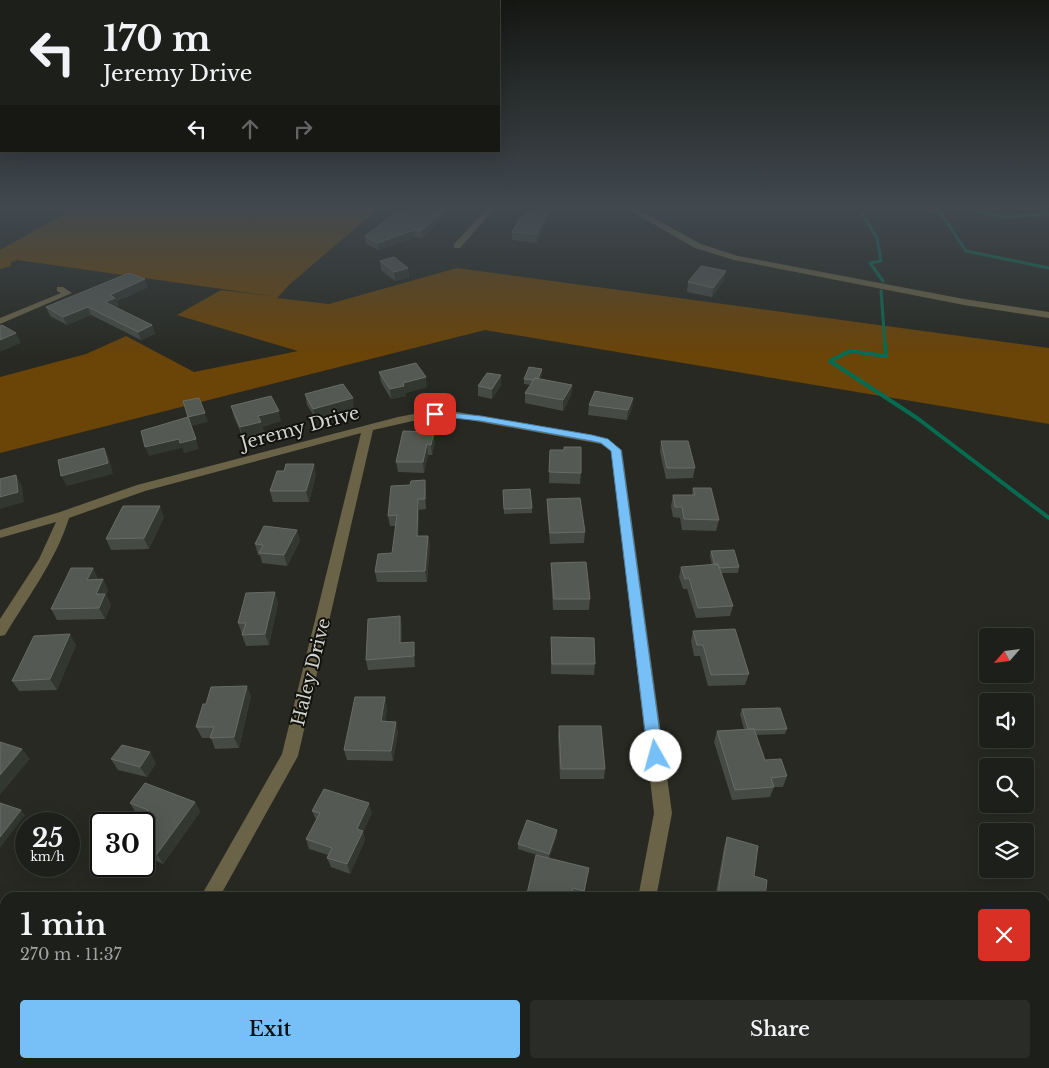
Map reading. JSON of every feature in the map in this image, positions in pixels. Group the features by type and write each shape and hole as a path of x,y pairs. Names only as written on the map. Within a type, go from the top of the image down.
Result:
{"street":[{"path":"739,258 964,302 1049,316"},
{"path":"0,321 68,293 60,289"},
{"name":"Jeremy Drive","path":"0,534 64,515 141,488 402,419 435,414 481,418 604,441 616,450 663,814 648,892"},
{"name":"Haley Drive","path":"212,892 290,756 368,428"},
{"path":"0,631 60,532 64,515"}],"shaded area":[{"path":"0,258 321,258 277,298 329,304 457,268 1049,348 1049,424 485,330 0,453 0,377 86,354 126,336 194,372 298,351 177,315 221,290 272,296 17,260 11,262 11,266 0,269"}],"building":[{"path":"395,258 408,268 394,272 380,261"},
{"path":"701,266 726,271 713,288 688,282"},
{"path":"129,273 145,279 110,295 115,298 105,302 152,325 138,332 88,307 63,317 46,307"},
{"path":"2,325 16,333 0,340 0,326"},
{"path":"416,363 426,377 403,383 404,386 390,389 379,372"},
{"path":"529,367 542,369 538,379 524,379"},
{"path":"487,373 501,375 492,389 478,386"},
{"path":"535,378 572,385 563,400 525,393"},
{"path":"343,384 353,398 313,409 305,394"},
{"path":"595,391 633,398 628,410 589,405"},
{"path":"271,396 279,411 258,416 261,422 240,427 231,406"},
{"path":"199,398 205,413 188,417 183,401"},
{"path":"188,417 196,439 180,443 179,439 145,447 141,431"},
{"path":"403,431 434,432 431,445 427,444 423,462 396,462"},
{"path":"661,441 688,441 695,468 667,468"},
{"path":"564,447 581,447 581,473 549,472 550,450 564,450"},
{"path":"104,448 108,463 61,476 58,460"},
{"path":"286,464 314,464 306,491 270,491 277,471 284,471"},
{"path":"16,475 18,492 0,497 0,479"},
{"path":"425,480 425,499 418,499 417,536 428,536 425,571 375,572 378,554 392,553 397,515 388,516 391,486 410,485 411,481"},
{"path":"693,488 711,488 719,520 684,519 682,507 675,507 673,495 695,495"},
{"path":"530,489 532,508 504,509 503,490"},
{"path":"580,498 585,532 550,533 547,499"},
{"path":"123,506 160,506 144,538 106,539"},
{"path":"264,526 297,530 284,555 259,553 263,545 255,544"},
{"path":"734,550 739,567 719,568 718,564 715,565 711,551"},
{"path":"586,562 590,599 554,599 551,563"},
{"path":"718,564 733,606 698,608 689,578 685,579 681,567"},
{"path":"71,568 93,568 87,580 103,579 96,594 105,594 99,608 51,609"},
{"path":"275,592 265,634 242,635 246,623 238,623 246,593"},
{"path":"400,616 400,643 414,642 414,656 366,660 368,619"},
{"path":"735,629 749,674 711,675 703,645 697,645 693,631"},
{"path":"70,634 50,679 12,681 34,636"},
{"path":"551,637 594,638 595,664 552,664"},
{"path":"247,686 234,737 210,738 214,727 196,727 203,704 206,704 211,687"},
{"path":"355,697 385,697 381,721 396,722 391,751 344,750"},
{"path":"780,708 787,729 748,729 742,709"},
{"path":"559,726 601,726 605,769 561,769"},
{"path":"754,729 765,760 781,759 787,776 771,778 774,787 735,790 717,731"},
{"path":"0,742 22,749 0,775"},
{"path":"122,745 150,752 140,767 111,759"},
{"path":"145,783 195,802 157,854 155,853 155,812 146,812 148,810 130,803"},
{"path":"324,789 369,803 357,829 363,831 347,864 327,858 332,848 306,839 320,813 312,811"},
{"path":"0,803 21,810 15,812 15,818 0,837"},
{"path":"527,820 557,830 549,854 518,844"},
{"path":"727,837 758,846 754,876 767,880 766,892 718,892"},
{"path":"536,855 589,868 584,891 573,888 572,892 527,892"}],"waterway":[{"path":"880,258 881,261 870,263 883,281"},
{"path":"999,258 1049,268"},
{"path":"881,291 885,345"},
{"path":"885,344 886,356 850,351 830,361 917,418 1049,518"}],"route":[{"path":"435,414 481,418 592,438 604,441 616,450 656,756"}]}
